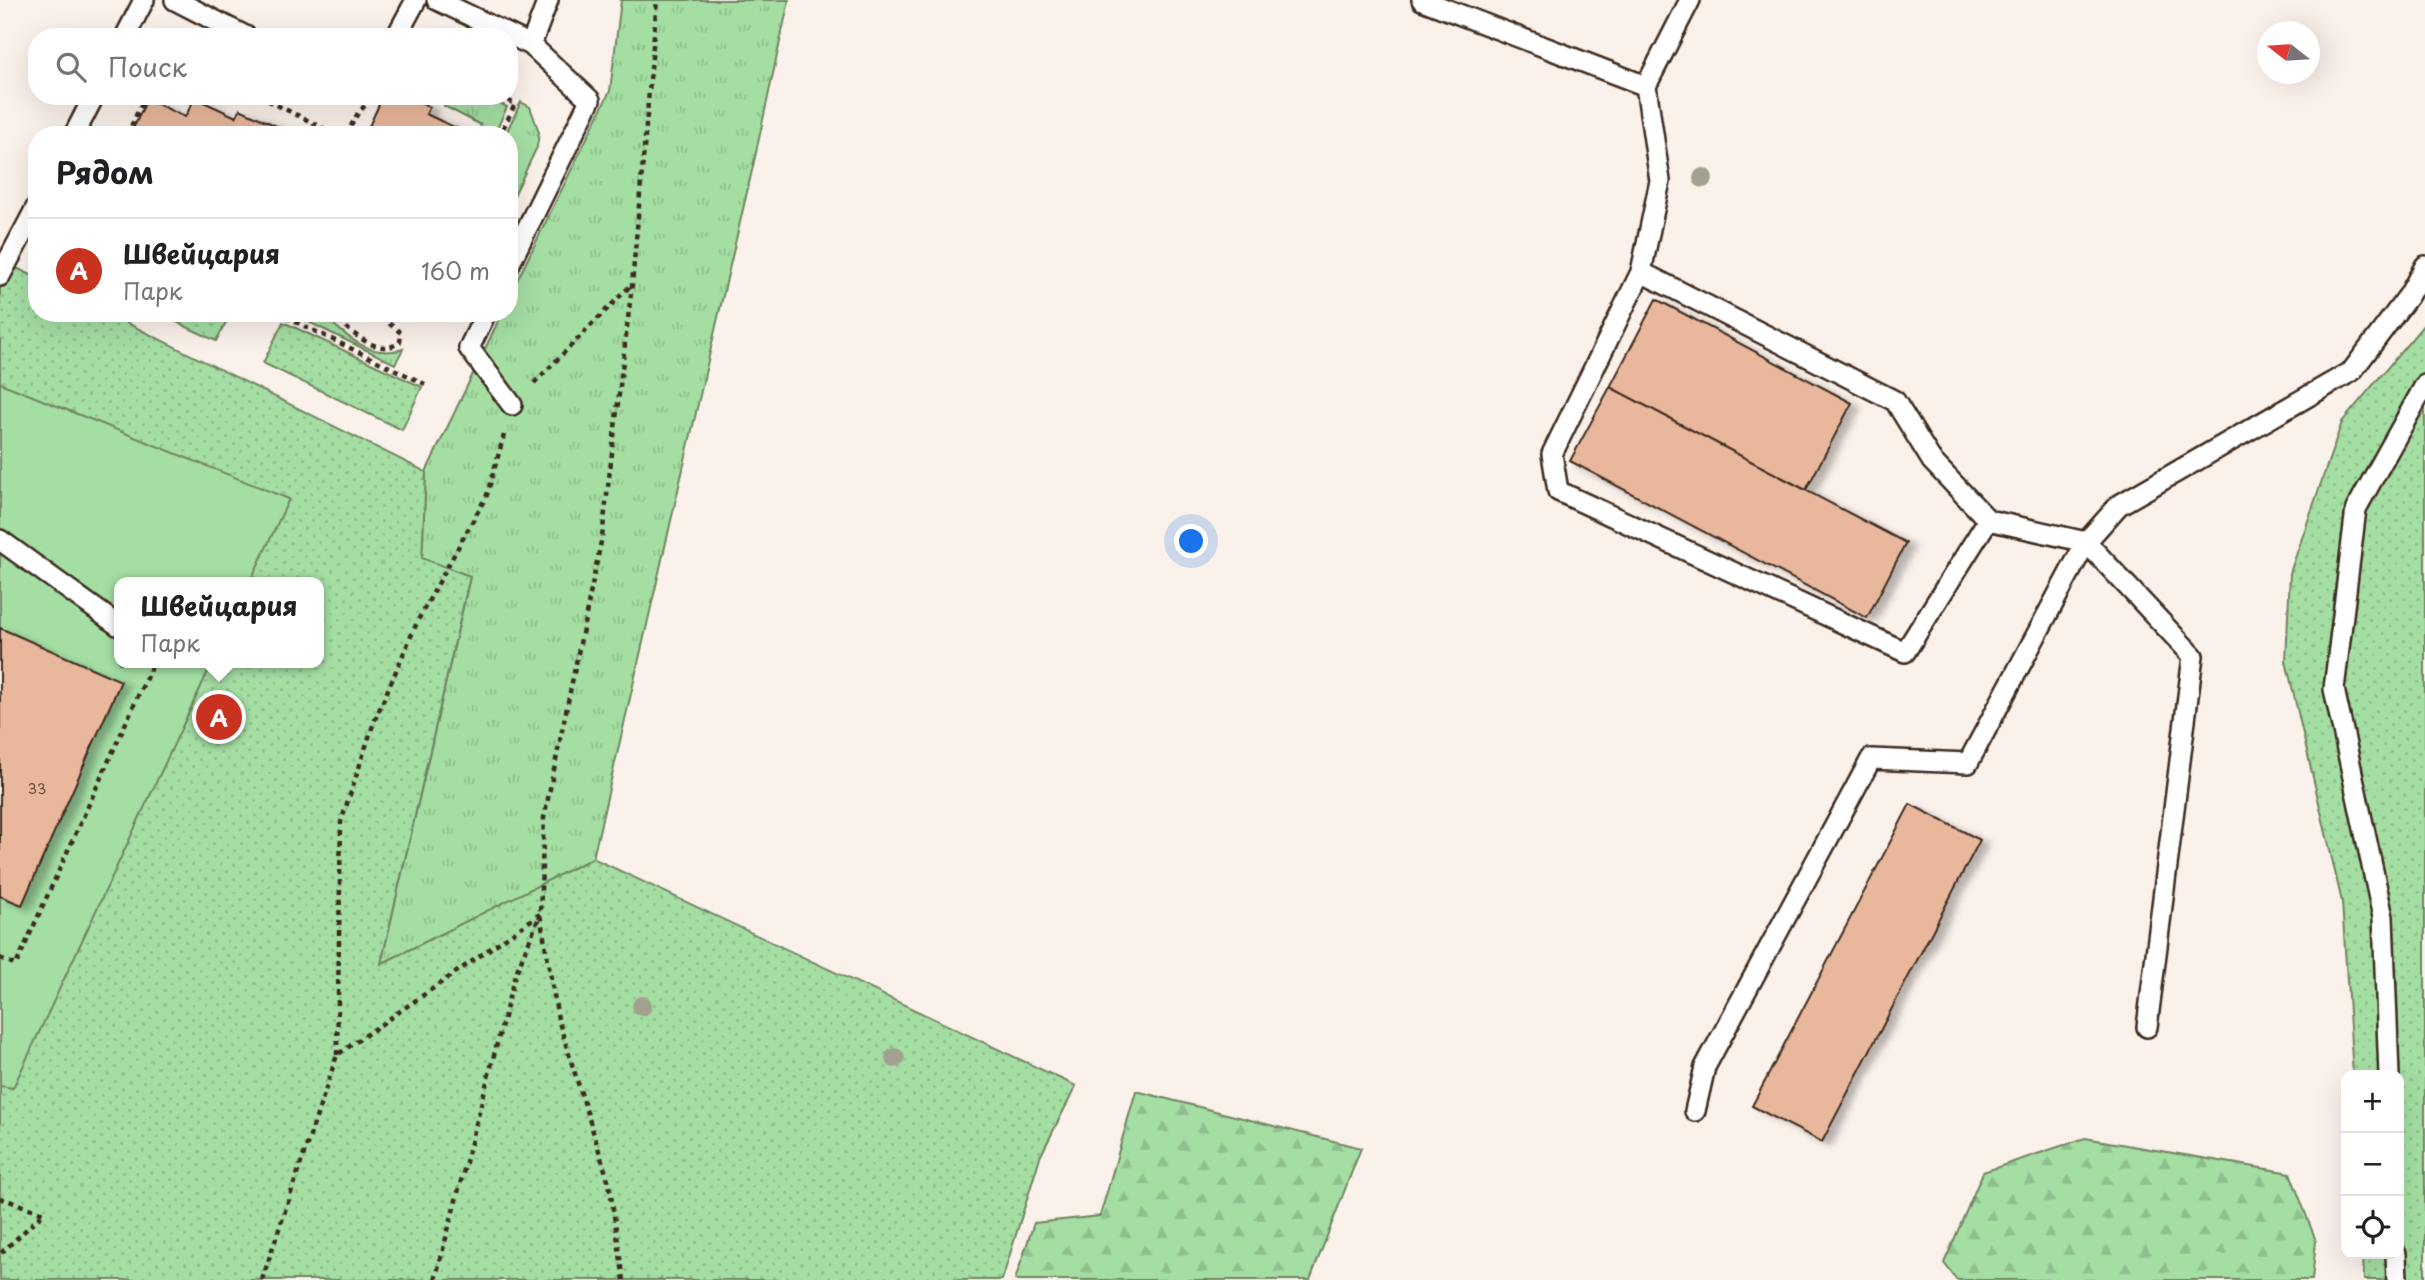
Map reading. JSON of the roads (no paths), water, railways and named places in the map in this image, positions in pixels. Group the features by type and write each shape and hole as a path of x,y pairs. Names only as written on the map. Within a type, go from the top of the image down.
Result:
{"lane":[{"path":"130,28 144,0"},
{"path":"174,0 229,28"},
{"path":"401,28 416,0"},
{"path":"437,0 495,28"},
{"path":"531,45 548,0"},
{"path":"1422,0 1646,86"},
{"path":"1690,0 1646,86 1660,181 1641,272 1552,454 1558,491 1905,652 1988,520"},
{"path":"518,39 531,45 590,100 518,247"},
{"path":"79,126 89,105"},
{"path":"0,276 28,223"},
{"path":"1695,1111 1705,1067 1871,759 1968,763 2086,542 2119,505 2352,371 2409,295 2425,265"},
{"path":"1641,272 1895,401 1932,461 1988,520 2086,542 2193,656 2147,1027"},
{"path":"482,322 469,348 512,405"},
{"path":"2389,1070 2383,917 2334,690 2356,509 2425,385"},
{"path":"0,540 114,622"},
{"path":"2396,1259 2397,1280"}],"place":[{"name":"Швейцария","path":"219,717"}]}
